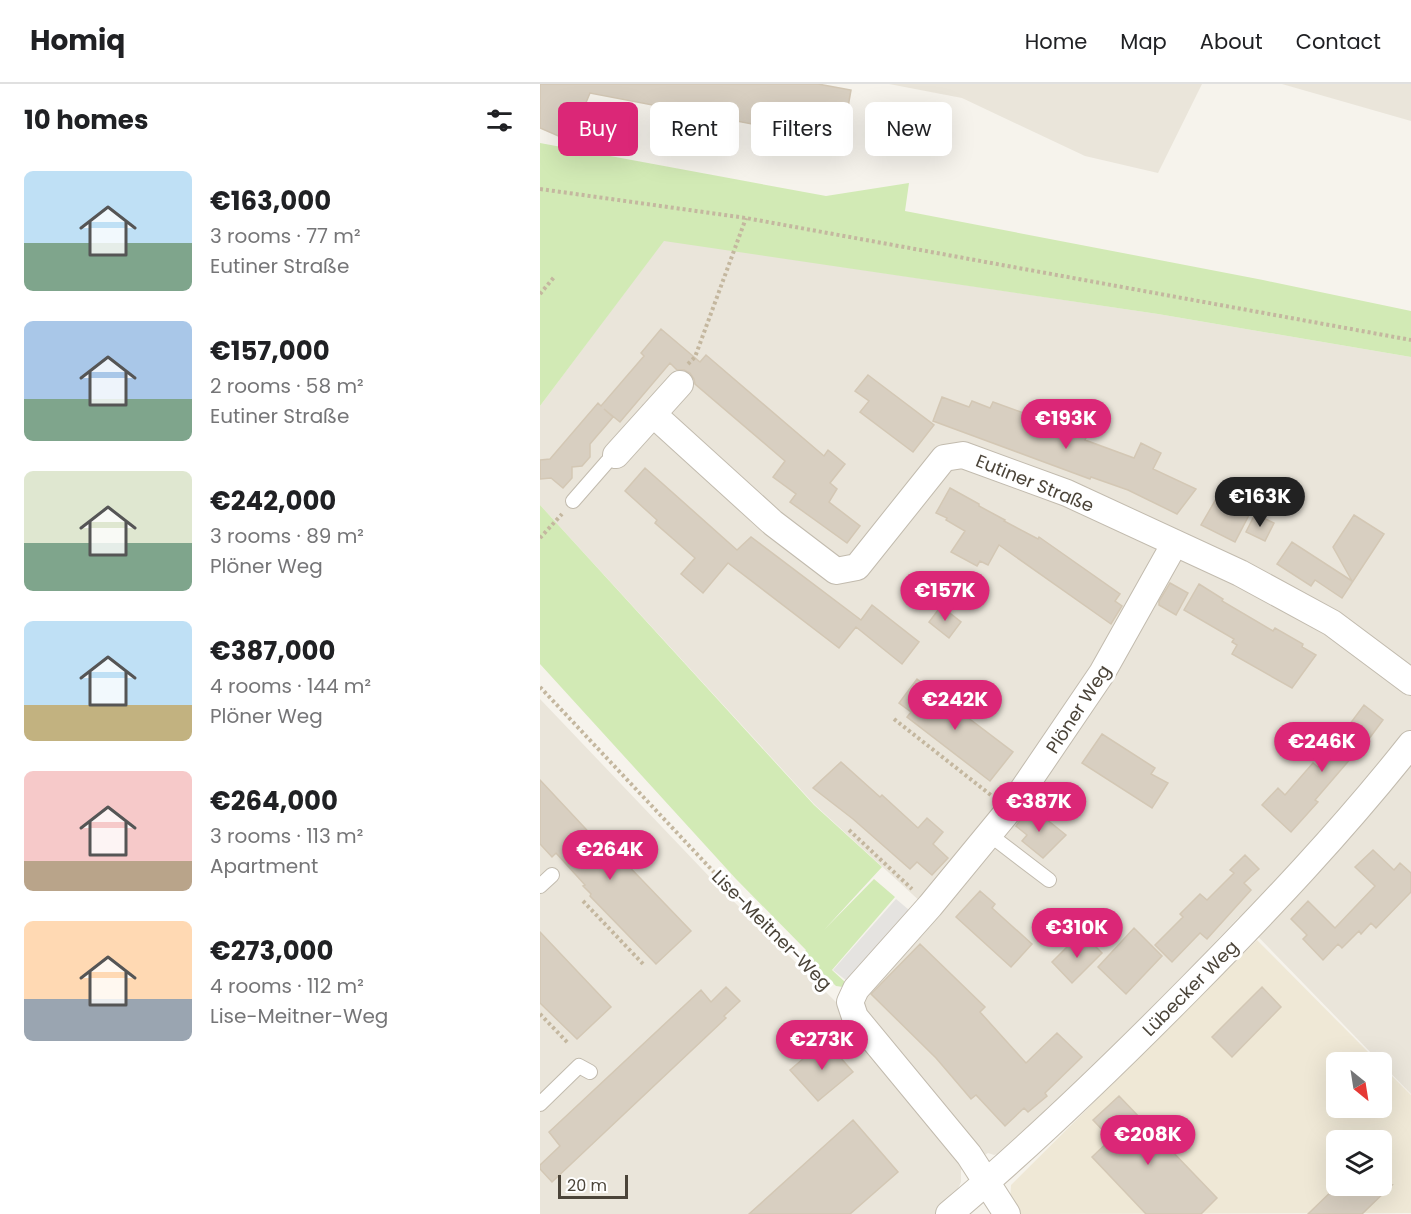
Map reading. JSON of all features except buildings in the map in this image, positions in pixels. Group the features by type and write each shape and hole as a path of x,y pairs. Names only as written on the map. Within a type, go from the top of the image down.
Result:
{"street":[{"path":"616,455 680,384"},
{"name":"Eutiner Straße","path":"653,414 773,523 836,571 857,567 944,458 963,455 1066,493 1240,573 1332,623 1411,682"},
{"name":"Plöner Weg","path":"850,1002 855,989 930,906 1009,810 1102,674 1175,543"},
{"name":"Lübecker Weg","path":"949,1214 1104,1075 1253,924 1368,798 1411,744"},
{"name":"Lise-Meitner-Weg","path":"850,1002 855,1017 969,1155 1007,1214"}],"lane":[{"path":"573,501 616,455"},
{"path":"990,835 1049,880"},
{"path":"540,886 552,875"},
{"path":"540,1104 579,1066 590,1072"}],"path":[{"path":"540,189 746,218 1411,340"},
{"path":"680,384 683,371 695,357 746,218"},
{"path":"540,294 555,276"},
{"path":"540,538 573,501"},
{"name":"Lise-Meitner-Weg","path":"540,687 727,886 837,994 850,1002"},
{"path":"894,719 1009,810"},
{"path":"849,830 930,906"},
{"path":"583,901 645,965"},
{"path":"540,1014 568,1043"}],"shaded area":[{"path":"889,84 1202,84 1158,173 1085,156 962,98"},
{"path":"1282,84 1411,84 1411,121"},
{"path":"664,240 1158,314 1411,357 1411,1094 1392,1074 1392,1052 1370,1052 1239,917 1114,1048 1001,1153 994,1155 988,1153 961,1170 961,1182 956,1193 971,1214 540,1214 540,699 723,891 839,1005 936,916 815,805 540,505 540,406"},
{"path":"896,899 909,910 847,981 833,970"},
{"path":"1257,940 1368,1052 1326,1052 1326,1118 1392,1118 1392,1076 1411,1095 1411,1213 1017,1214 1010,1201 1011,1185"}],"green space":[{"path":"540,143 558,146 558,156 610,156 826,196 909,183 905,211 1411,311 1411,357 1158,314 664,241 540,406"},
{"path":"540,505 814,805 882,867 824,930 874,879 895,897 832,970 846,983 843,987 836,986 803,954 806,950 736,879 540,664"}]}
